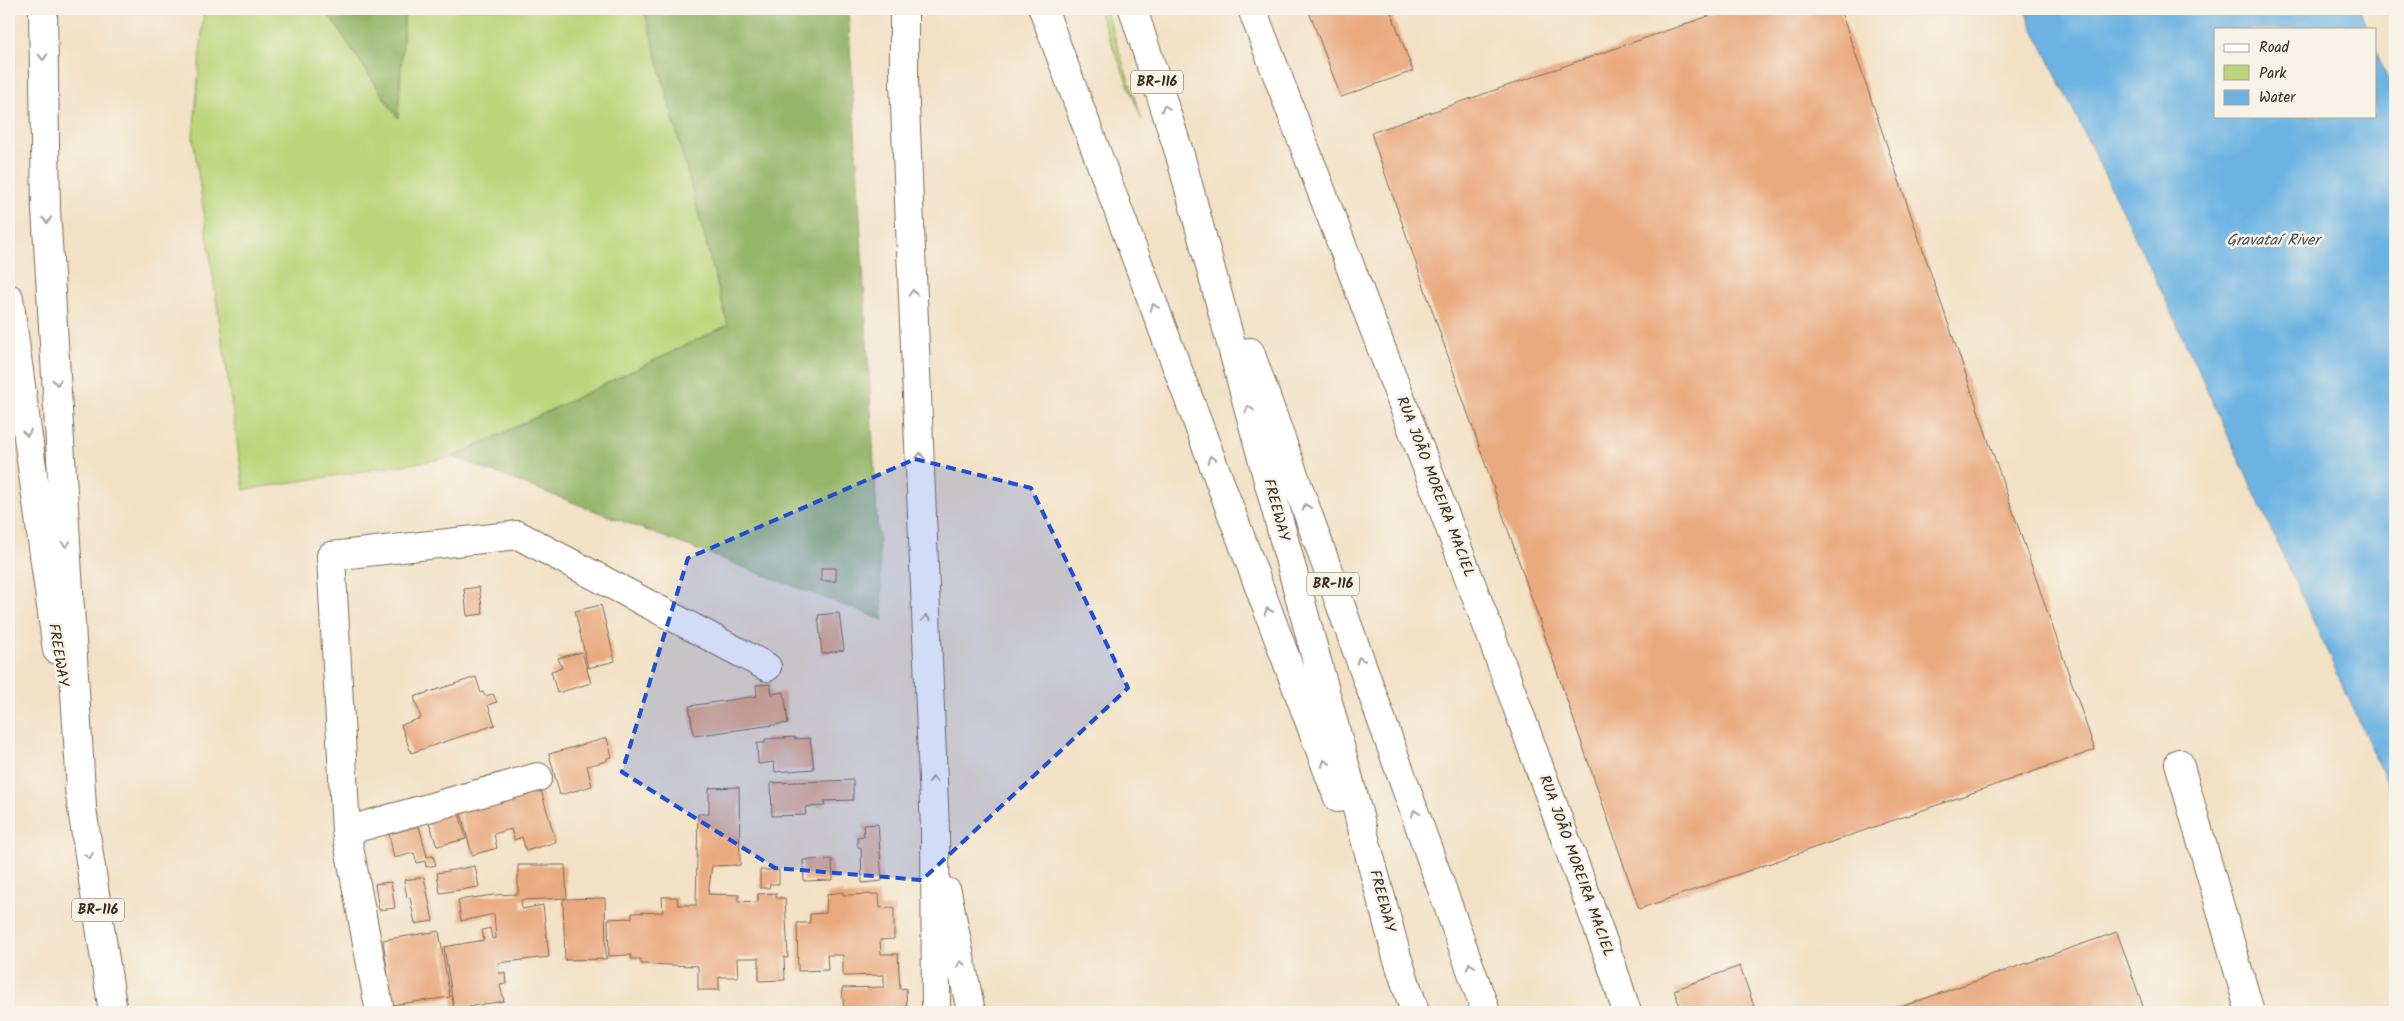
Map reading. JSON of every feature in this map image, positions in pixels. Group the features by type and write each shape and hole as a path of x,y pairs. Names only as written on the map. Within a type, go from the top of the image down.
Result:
{"main road":[{"path":"42,9 46,210 82,807"},
{"path":"886,9 904,81"},
{"path":"904,9 904,81 935,829 936,1012"},
{"path":"1043,9 1397,956"},
{"name":"FREEWAY","path":"1133,9 1180,155 1397,956 1415,1012"},
{"name":"RUA JOÃO MOREIRA MACIEL","path":"1252,9 1490,633 1612,966 1627,1012"},
{"name":"BR-116","path":"1180,155 1486,1012"},
{"name":"FREEWAY","path":"9,298 48,593 113,1012"},
{"path":"380,1012 346,831 331,556 518,535 767,666"},
{"path":"2179,763 2250,1012"},
{"path":"346,831 538,777"},
{"path":"935,829 971,1012"},
{"name":"RUA JOÃO MOREIRA MACIEL","path":"1612,966 1612,1012"}],"highlighted area":[{"path":"915,459 1031,488 1128,688 922,880 775,868 622,772 688,558"}],"green space":[{"path":"204,9 325,9 397,117 405,9 644,9 728,325 453,457 244,490 193,138"},
{"path":"325,9 405,9 398,118"},
{"path":"644,9 848,9 883,620 453,457 728,325"},
{"path":"1098,9 1105,9 1142,120"}],"water":[{"name":"Gravataí River","path":"2024,9 2359,9 2367,28 2214,28 2214,118 2376,118 2376,51 2395,97 2395,806 2388,784 2171,311"}],"building":[{"path":"1308,9 1390,9 1413,71 1341,97"},
{"path":"1729,9 1840,9 2095,750 1639,909 1371,133"},
{"path":"821,568 836,568 836,581 821,581"},
{"path":"479,587 483,614 467,616 464,589"},
{"path":"601,605 615,661 588,668 575,611"},
{"path":"839,613 844,650 822,654 818,615"},
{"path":"582,652 591,683 557,693 551,671 562,668 558,658"},
{"path":"476,677 481,693 483,692 485,696 493,694 497,702 488,705 495,725 411,753 401,725 421,718 414,697"},
{"path":"770,684 772,694 784,692 788,723 694,736 689,706 757,696 756,685"},
{"path":"795,737 795,739 810,738 814,769 775,772 774,762 758,764 757,743 765,743 765,739"},
{"path":"607,738 612,757 607,758 607,761 587,766 592,786 560,795 549,754"},
{"path":"853,780 853,800 824,801 825,806 805,807 806,815 772,816 771,783"},
{"path":"540,787 556,842 526,851 522,837 514,840 511,829 494,834 497,848 472,855 458,802"},
{"path":"739,787 740,865 712,866 708,894 739,895 738,901 758,902 758,894 776,893 776,898 785,898 788,958 784,957 785,980 759,981 759,958 737,958 738,977 719,977 719,990 698,990 698,966 641,964 641,959 631,959 631,955 609,956 608,919 632,918 632,913 663,912 662,897 677,897 678,905 696,905 698,814 709,814 709,788"},
{"path":"458,810 466,839 437,846 428,819"},
{"path":"878,824 882,881 862,883 861,847 858,847 857,837 864,836 863,825"},
{"path":"419,826 427,857 433,856 436,865 426,867 425,861 417,863 414,853 394,858 389,834"},
{"path":"832,859 833,880 804,881 803,860"},
{"path":"518,865 565,865 567,898 521,900 522,909 543,905 549,957 498,963 499,973 505,973 506,984 500,985 504,1001 454,1009 444,947 484,940 482,930 490,928 492,939 496,938 494,914 461,921 458,900 518,894"},
{"path":"475,866 479,887 440,893 437,873"},
{"path":"760,870 779,870 779,884 770,884 769,888 760,888"},
{"path":"424,877 433,921 415,924 410,897 407,898 404,880"},
{"path":"391,882 395,908 379,910 375,884"},
{"path":"843,892 843,895 879,894 880,908 894,907 894,939 880,940 881,954 898,954 900,989 906,988 907,1012 844,1012 842,988 884,987 884,975 843,976 843,955 827,955 828,970 798,971 797,923 810,923 810,914 826,913 827,894"},
{"path":"605,898 606,959 565,960 563,899"},
{"path":"439,931 450,997 392,1005 383,940"},
{"path":"2117,932 2145,1012 1886,1012"},
{"path":"1740,966 1756,1012 1682,1012 1674,990"}]}
